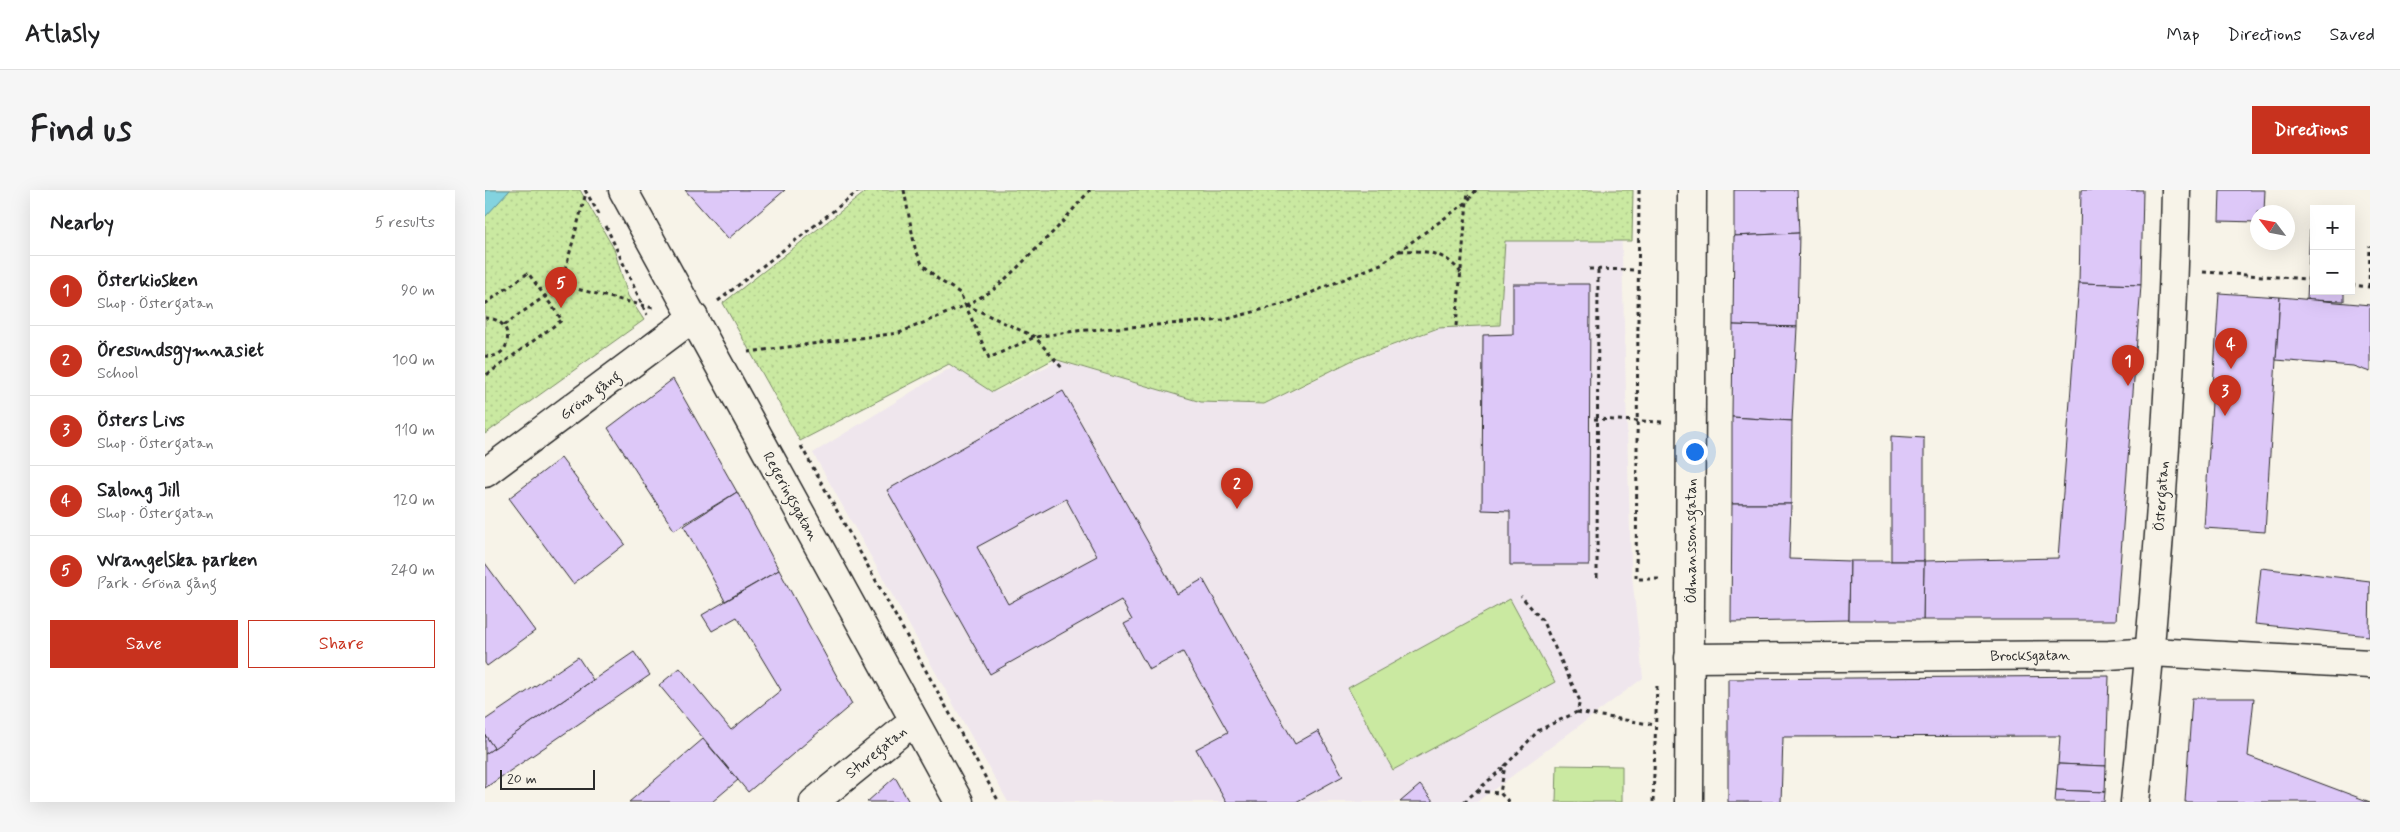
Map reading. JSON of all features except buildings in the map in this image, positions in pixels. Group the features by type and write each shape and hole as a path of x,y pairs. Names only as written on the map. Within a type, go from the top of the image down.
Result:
{"street":[{"name":"Regeringsgatan","path":"623,190 959,802"},
{"name":"Ödmanssonsgatan","path":"1689,802 1692,190"},
{"name":"Östergatan","path":"2135,802 2151,652 2175,270 2176,190"},
{"name":"Gröna gång","path":"485,473 694,317"},
{"name":"Brocksgatan","path":"1689,658 2151,652 2370,664"},
{"name":"Sturegatan","path":"814,802 914,721"}],"path":[{"path":"719,300 860,190"},
{"path":"904,190 915,248 922,264 939,280 960,293 989,358 1035,337 1075,331 1225,320 1286,302 1338,283 1381,264 1467,202 1476,190"},
{"path":"748,352 899,333 965,305 992,291 1016,269 1058,227 1090,190"},
{"path":"1457,326 1468,190"},
{"path":"1639,190 1636,579 1663,579"},
{"path":"585,191 605,224 641,305"},
{"path":"504,325 561,285 585,191"},
{"path":"2355,285 2369,287 2370,246"},
{"path":"1399,251 1431,253 1451,262 1461,274"},
{"path":"1589,269 1637,270"},
{"path":"1597,578 1596,420 1598,269"},
{"path":"2175,270 2308,279"},
{"path":"485,304 528,273 562,320 485,376"},
{"path":"561,285 694,317"},
{"path":"715,292 724,309"},
{"path":"965,305 1035,337 1062,368"},
{"path":"485,318 496,319 504,325 508,335 507,345 500,353 490,357 485,356"},
{"path":"743,343 753,360"},
{"path":"500,353 505,361"},
{"path":"1596,420 1665,422"},
{"path":"799,443 999,802"},
{"path":"1521,596 1542,620 1580,701 1577,712"},
{"path":"1464,802 1505,766 1539,730 1577,712 1655,725"},
{"path":"1501,793 1505,766"},
{"path":"1476,791 1501,793 1509,802"}],"shaded area":[{"path":"1621,220 1631,566 1643,678 1477,802 1008,802 813,453 955,365 996,392 1058,361 1202,402 1264,405 1352,362 1435,330 1449,231"}],"green space":[{"path":"485,190 580,190 614,249 628,296 644,320 485,434"},
{"path":"868,190 1633,190 1632,241 1505,241 1500,325 1438,328 1353,360 1264,404 1201,402 1054,359 992,392 949,364 800,441 723,303"},
{"path":"1510,599 1555,682 1393,770 1348,688"},
{"path":"1557,765 1622,766 1622,802 1556,802"}],"water":[{"path":"485,190 510,190 485,217"}],"place":[{"name":"Wrangelska parken","path":"561,308"},
{"name":"Salong Jill","path":"2231,369"},
{"name":"Österkiosken","path":"2128,386"},
{"name":"Östers Livs","path":"2225,416"},
{"name":"Öresundsgymnasiet","path":"1237,509"}]}
